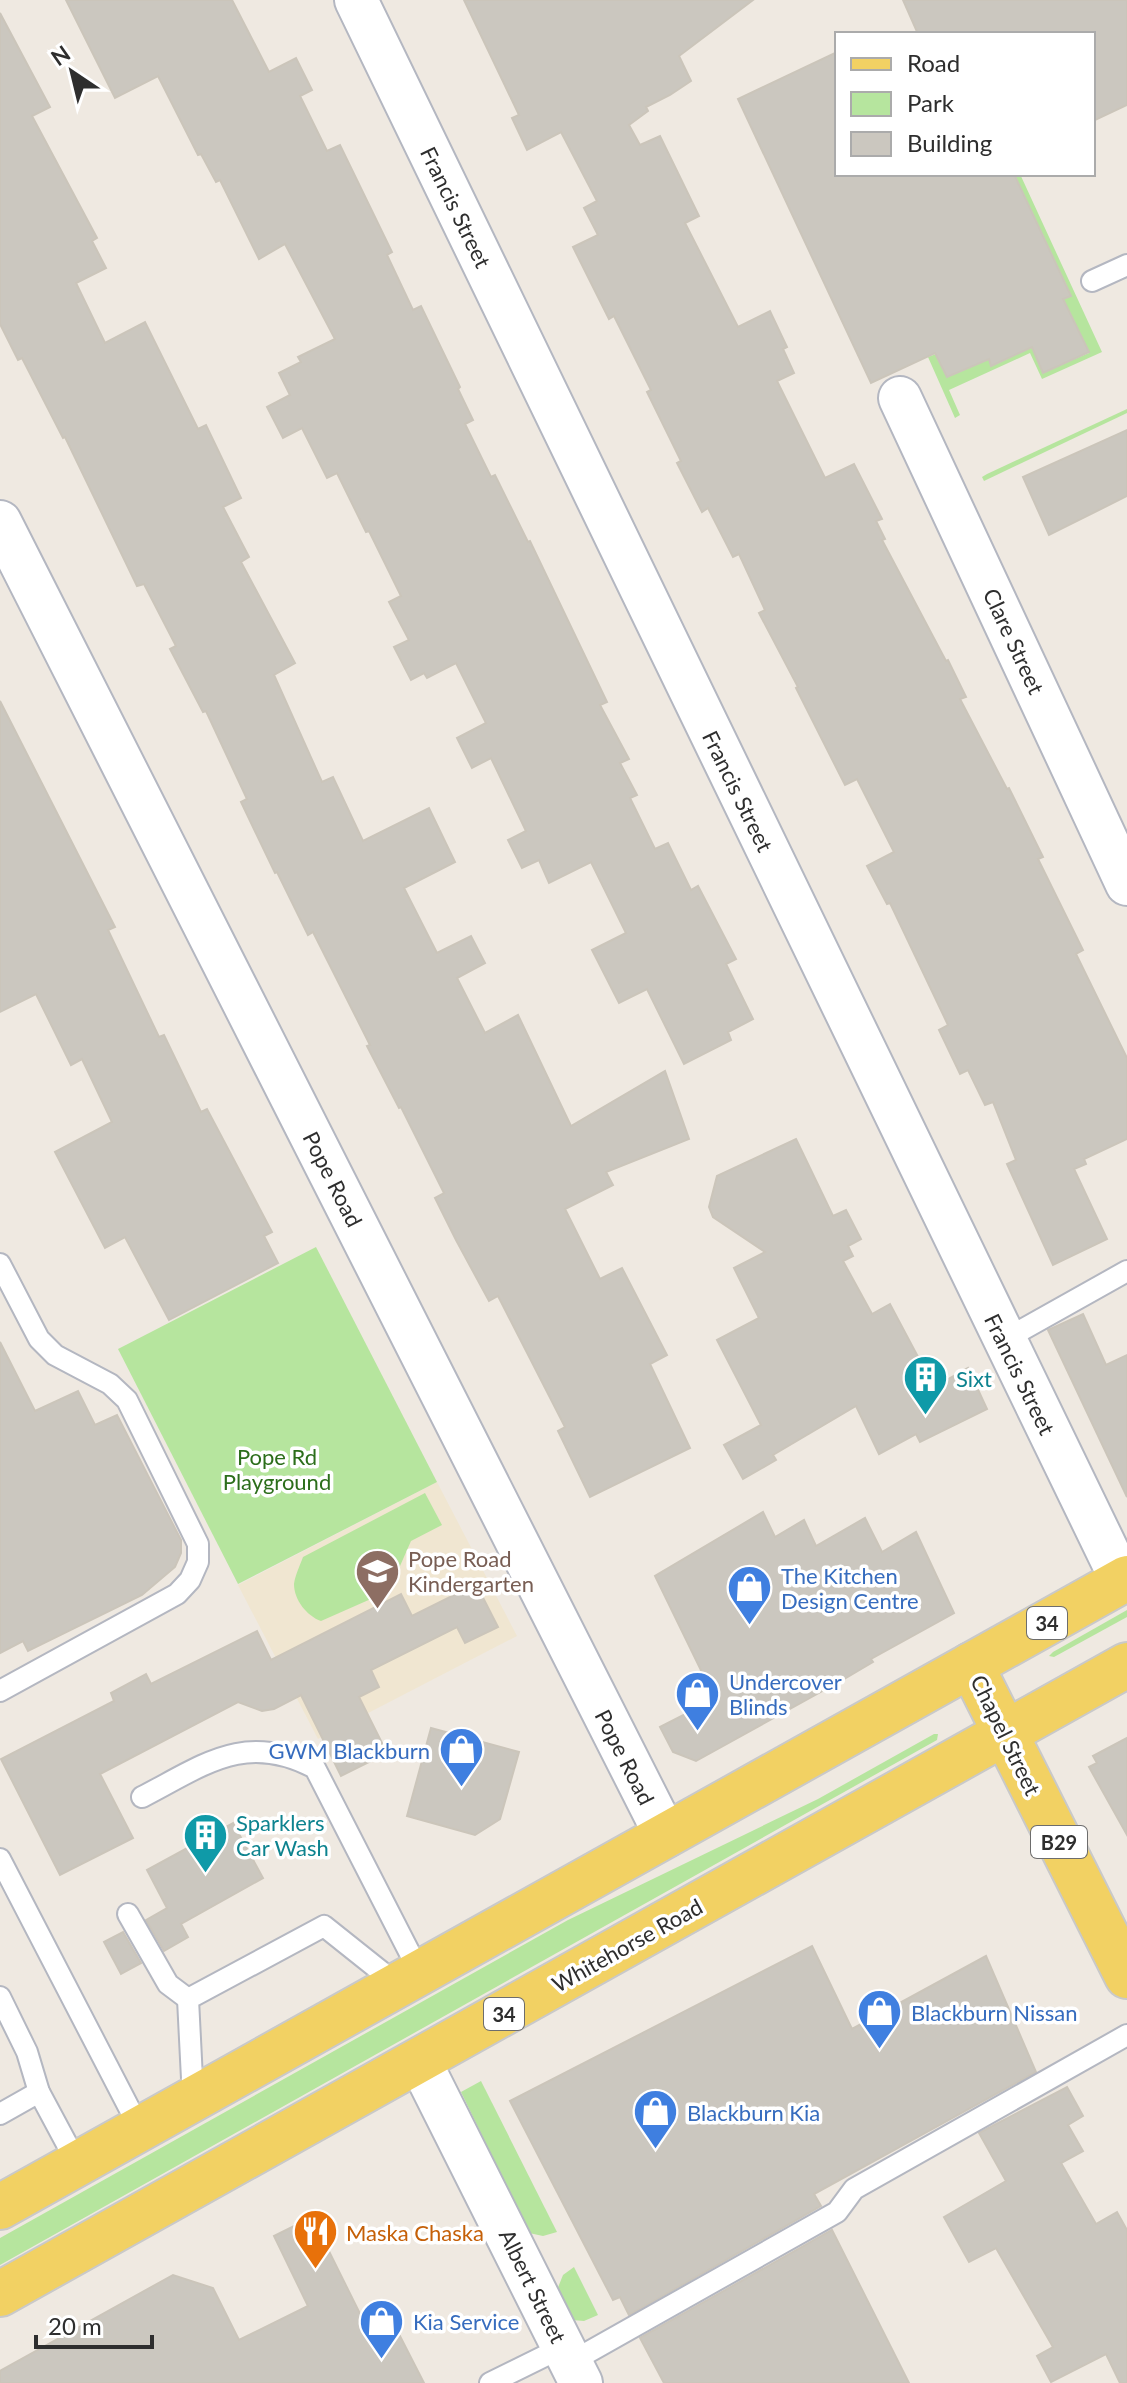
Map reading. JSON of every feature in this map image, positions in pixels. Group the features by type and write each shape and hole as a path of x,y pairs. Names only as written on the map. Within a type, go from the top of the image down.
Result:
{"main road":[{"name":"34","path":"0,2207 1124,1579"},
{"name":"Chapel Street","path":"971,1665 1127,1976"},
{"name":"Whitehorse Road","path":"0,2294 1127,1665"}],"street":[{"name":"Francis Street","path":"356,0 1004,1340 1124,1579"},
{"name":"Clare Street","path":"900,398 1127,884"},
{"name":"Pope Road","path":"0,522 666,1836"},
{"name":"Albert Street","path":"420,2062 572,2364"}],"lane":[{"path":"1092,281 1127,265"},
{"path":"0,1264 39,1339 55,1355 110,1384 127,1400 189,1522 198,1544 198,1562 190,1580 177,1594 0,1691"},
{"path":"1004,1340 1127,1271"},
{"path":"142,1797 219,1757 254,1750 295,1757 315,1768 409,1979"},
{"path":"0,1859 140,2129"},
{"path":"128,1914 168,1984 188,1999"},
{"path":"188,1999 324,1926 409,1979"},
{"path":"0,1997 27,2052 39,2092 77,2163"},
{"path":"188,1999 193,2099"},
{"path":"490,2383 572,2364 837,2212 854,2189 1127,2035"},
{"path":"0,2114 39,2092"}],"shaded area":[{"name":"Pope Road Kindergarten","path":"437,1482 517,1636 318,1739 238,1585"}],"green space":[{"path":"1015,176 1021,176 1102,352 1042,379 1030,353 949,390 960,415 955,418 928,357 936,354 948,377 989,359 992,366 1032,347 1043,372 1089,353 1063,299 1071,295"},
{"path":"1127,409 1127,413 984,481 982,477 987,474"},
{"name":"Pope Rd Playground","path":"316,1247 437,1482 238,1584 118,1349"},
{"path":"425,1493 442,1525 411,1541 389,1591 321,1621 306,1611 296,1596 294,1584 303,1557"},
{"path":"1127,1610 1127,1617 1054,1657 1049,1656 1053,1652"},
{"path":"938,1734 937,1740 0,2265 0,2238 568,1920 818,1799"},
{"path":"481,2081 557,2232 543,2236 529,2233 461,2092"},
{"path":"574,2267 598,2315 584,2321 572,2320 557,2290 563,2275"}],"building":[{"path":"66,0 232,0 269,72 296,58 312,90 300,96 327,151 340,145 392,252 387,255 413,310 421,306 460,387 458,389 473,420 465,424 491,477 495,475 530,541 607,702 600,705 629,759 620,763 637,795 630,798 655,849 668,843 691,890 698,886 736,959 726,964 753,1019 728,1032 731,1040 684,1064 647,989 619,1003 592,950 626,933 591,862 549,883 539,860 522,868 508,840 526,831 491,758 472,768 457,738 486,723 456,663 427,678 424,673 411,680 394,647 409,640 389,602 401,596 369,531 366,532 337,473 327,478 302,428 283,438 267,407 290,395 279,373 301,362 298,357 335,339 285,244 259,259 220,180 216,182 201,154 198,155 158,76 115,98"},
{"path":"464,0 753,0 679,56 691,81 646,107 648,111 629,125 640,145 660,136 699,216 685,223 738,327 770,311 787,347 783,349 794,373 777,381 825,478 854,464 882,519 876,521 885,539 882,540 948,660 966,697 960,699 1043,857 1038,859 1083,950 1076,954 1127,1058 1127,1139 1084,1159 1086,1164 1074,1169 1107,1239 1053,1265 1007,1164 1016,1160 993,1102 985,1105 968,1070 960,1074 939,1030 948,1025 890,903 887,904 867,866 894,852 857,779 845,785 759,613 765,610 739,554 733,557 708,508 702,512 647,392 651,390 614,316 609,319 573,247 598,235 584,208 597,201 561,132 527,150 512,118 519,115"},
{"path":"903,0 1127,0 1127,105 1095,120 1095,32 917,32"},
{"path":"0,13 50,107 32,116 97,238 92,241 106,268 76,283 105,343 145,322 198,429 206,425 241,498 223,507 249,557 241,562 295,663 274,675 322,782 333,777 363,841 429,808 455,862 404,888 437,953 471,936 485,963 457,978 485,1033 518,1015 571,1126 665,1071 689,1139 606,1172 613,1185 565,1209 600,1279 622,1268 667,1355 650,1364 690,1448 590,1497 558,1431 565,1427 498,1296 489,1301 456,1240 435,1198 444,1193 367,1046 370,1045 313,932 308,935 275,873 241,802 247,799 206,711 203,712 170,649 176,646 144,584 137,586 65,437 0,324"},
{"path":"835,53 835,176 1015,176 1071,296 1063,299 1089,352 1043,373 1032,347 991,366 989,359 947,377 935,353 871,383 738,99"},
{"path":"1127,430 1127,496 1049,535 1023,477"},
{"path":"0,701 115,927 108,930 159,1037 164,1035 201,1112 207,1109 272,1232 264,1236 278,1263 169,1320 125,1237 105,1248 55,1152 112,1122 82,1059 71,1065 36,994 0,1012"},
{"path":"796,1139 833,1216 846,1210 861,1239 848,1246 853,1256 843,1261 872,1314 890,1304 934,1387 968,1368 987,1409 920,1442 916,1434 879,1454 856,1406 773,1455 776,1460 743,1479 724,1445 761,1425 717,1340 759,1318 734,1268 765,1252 713,1217 709,1207 717,1176"},
{"path":"1083,1314 1106,1365 1127,1355 1127,1497 1048,1330"},
{"path":"0,1342 35,1411 78,1391 95,1425 117,1415 181,1540 181,1553 175,1567 142,1595 28,1651 23,1641 0,1653"},
{"path":"763,1512 775,1537 804,1520 816,1546 865,1518 882,1552 916,1532 954,1613 871,1659 873,1662 846,1678 696,1761 673,1752 660,1727 715,1699 655,1576"},
{"path":"476,1584 498,1627 465,1643 457,1627 371,1670 379,1687 359,1697 387,1753 341,1776 301,1695 274,1709 262,1711 238,1702 100,1774 133,1838 60,1875 1,1759 114,1701 111,1693 146,1674 151,1684 257,1631 271,1660 401,1594 412,1616"},
{"name":"GWM Blackburn","path":"431,1728 519,1752 500,1819 475,1835 407,1816"},
{"path":"1127,1738 1127,1835 1089,1767 1097,1763 1093,1756"},
{"name":"Sparklers Car Wash","path":"233,1823 263,1878 181,1924 188,1937 164,1951 146,1920 167,1908 147,1870"},
{"path":"123,1932 141,1963 121,1974 104,1942"},
{"path":"812,1946 852,2029 986,1956 1036,2072 814,2194 821,2206 629,2315 620,2297 613,2300 510,2101"},
{"path":"1067,2087 1083,2116 1068,2125 1083,2151 1061,2163 1096,2224 1117,2212 1127,2230 1127,2383 1120,2383 1106,2354 1051,2382 1037,2356 1053,2347 996,2248 969,2262 944,2217 1006,2181 979,2133"},
{"path":"312,2217 377,2348 400,2336 424,2383 0,2383 0,2371 173,2275 213,2288 239,2340 308,2306 274,2236"},
{"path":"832,2230 909,2383 664,2383 640,2338"}],"place":[{"name":"Sixt","path":"925,1417"},
{"name":"Pope Road Kindergarten","path":"377,1610"},
{"name":"The Kitchen Design Centre","path":"750,1627"},
{"name":"Undercover Blinds","path":"698,1733"},
{"name":"GWM Blackburn","path":"461,1789"},
{"name":"Sparklers Car Wash","path":"205,1874"},
{"name":"Blackburn Nissan","path":"880,2051"},
{"name":"Blackburn Kia","path":"656,2151"},
{"name":"Maska Chaska","path":"315,2271"},
{"name":"Kia Service","path":"382,2360"}]}
